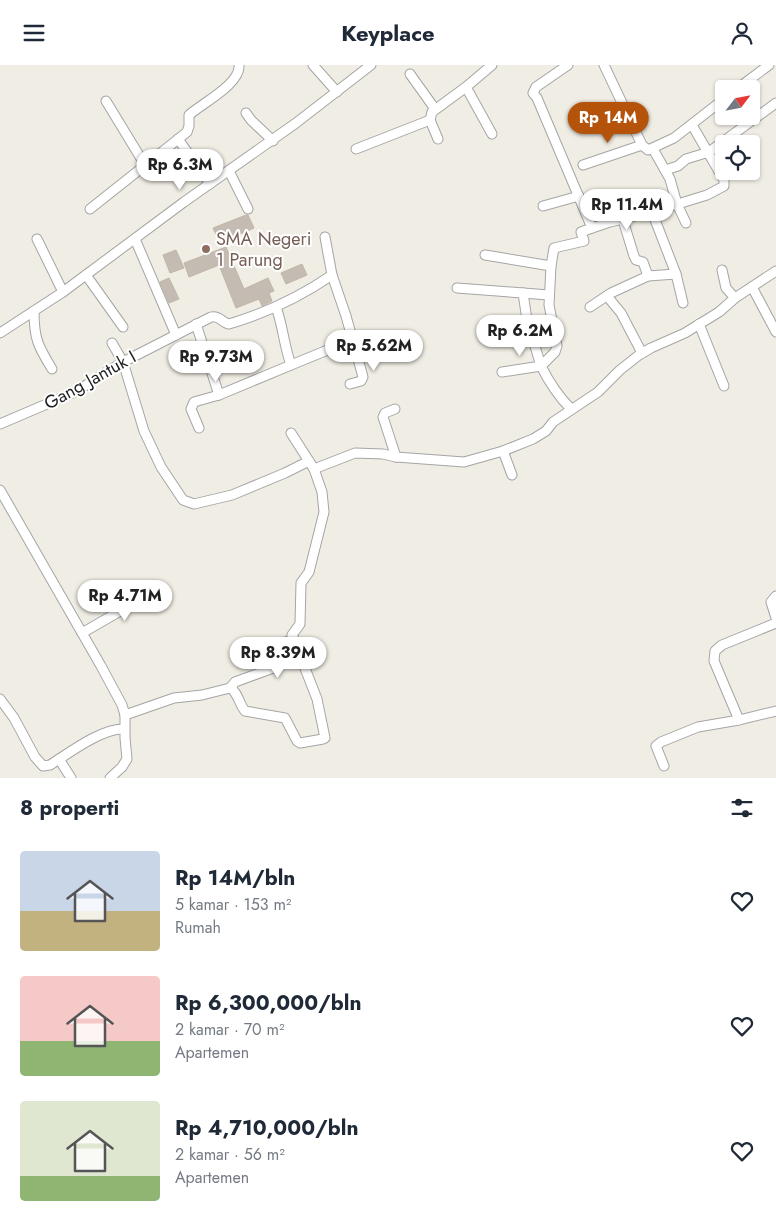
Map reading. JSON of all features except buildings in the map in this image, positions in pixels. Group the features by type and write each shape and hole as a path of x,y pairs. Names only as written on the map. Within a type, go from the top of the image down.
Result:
{"street":[{"path":"90,209 178,139 189,128 188,119 190,114 217,96 230,83 237,73 238,65"},
{"path":"313,65 337,92"},
{"path":"0,333 63,293 210,184 273,141 337,92 359,69 371,65"},
{"path":"438,139 430,120 431,115 492,65"},
{"path":"568,65 536,87 533,93 592,228"},
{"path":"605,65 642,145 648,150 668,142 715,106"},
{"path":"749,80 769,65"},
{"path":"410,74 436,109"},
{"path":"466,87 492,134"},
{"path":"106,101 145,165"},
{"path":"665,170 678,165 686,159 709,152 776,103"},
{"path":"246,113 273,141"},
{"path":"356,149 430,120"},
{"path":"502,372 541,366 555,352 557,346 549,295 554,248 584,241 581,232 707,195 724,186 724,180 692,125"},
{"path":"178,139 210,184"},
{"path":"583,165 642,145"},
{"path":"653,149 665,170 686,223"},
{"path":"229,171 248,209"},
{"path":"543,206 580,197"},
{"path":"652,212 676,274 683,303"},
{"path":"623,220 634,256 636,260 643,262 648,276"},
{"path":"325,237 332,275 363,379 350,384"},
{"path":"37,239 63,293"},
{"path":"135,239 176,335"},
{"path":"485,255 551,266"},
{"path":"722,270 726,288 735,298"},
{"path":"112,343 123,362 149,440 161,467 178,495 188,503 202,503 232,495 285,473 355,453 383,454 396,457 454,462 472,460 503,451 542,434 550,425 571,409 598,392 620,369 642,353 685,333 719,312 735,298 776,271"},
{"path":"590,307 607,296 648,276 676,274"},
{"path":"86,275 123,327"},
{"name":"Gang Jantuk I","path":"0,424 75,392 123,362 196,324 215,316 229,324 276,307 301,295 332,275"},
{"path":"752,287 776,332"},
{"path":"457,288 549,295"},
{"path":"523,293 527,320 541,366 562,400 571,409"},
{"path":"607,296 621,313 642,353"},
{"path":"276,307 282,323 285,347 291,365"},
{"path":"34,311 36,339 52,369"},
{"path":"196,324 218,395"},
{"path":"699,324 724,386"},
{"path":"199,428 192,412 192,406 198,400 218,395 352,340"},
{"path":"395,409 385,413 383,417 396,457"},
{"path":"230,688 236,691 240,704 245,711 285,719 300,743 325,738 317,699 292,635 300,624 301,583 309,572 324,512 322,492 311,465 291,433"},
{"path":"503,451 512,475"},
{"path":"0,490 113,687 125,715 124,729 127,759 122,767 110,778"},
{"path":"82,633 134,603 142,602 156,593"},
{"path":"776,597 771,602 776,618"},
{"path":"740,720 714,661 715,651 722,645 776,623"},
{"path":"125,715 174,699 230,688 235,682 276,667 272,647 294,639"},
{"path":"0,699 14,718 41,765 46,766 91,740 116,729 124,729"},
{"path":"664,766 657,748 658,743 698,727 740,720 776,711"},
{"path":"59,759 71,778"}],"place":[{"name":"SMA Negeri 1 Parung","path":"206,249"}]}
